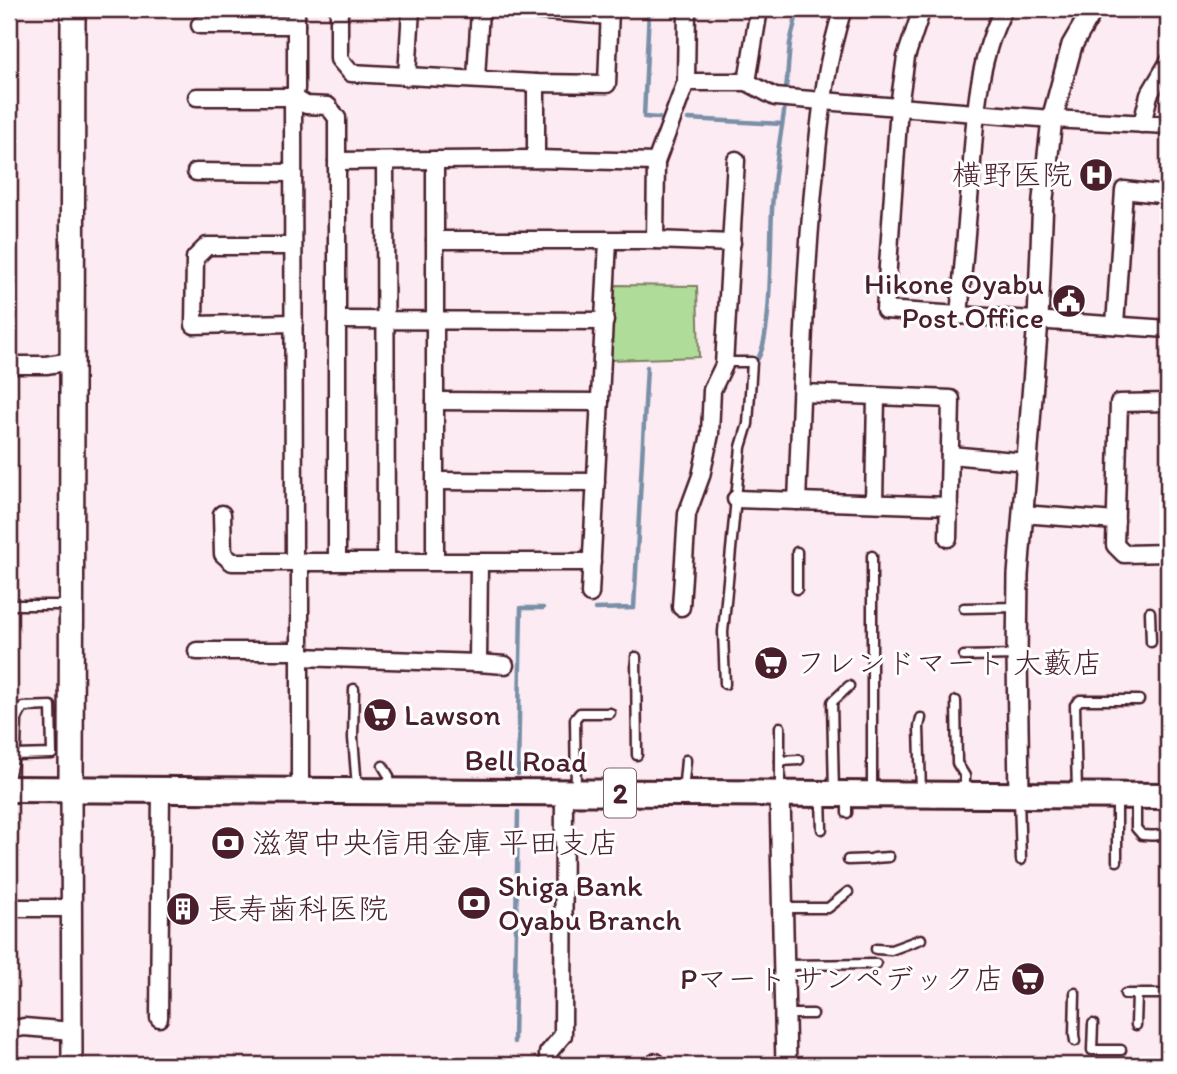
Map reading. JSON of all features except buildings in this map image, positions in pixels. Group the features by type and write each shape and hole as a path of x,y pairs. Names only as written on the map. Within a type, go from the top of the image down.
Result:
{"main road":[{"path":"71,789 72,9"},
{"name":"Bell Road","path":"9,789 570,793 637,790 853,799 1149,794"}],"street":[{"path":"339,9 339,59 351,73 607,84 610,13 519,9"},
{"path":"407,77 411,9"},
{"path":"476,79 480,9"},
{"path":"655,240 656,162 686,82 687,9"},
{"path":"747,82 759,9"},
{"path":"797,501 810,214 823,101 834,35 843,9"},
{"path":"922,9 906,57 899,106 885,310 1168,329"},
{"path":"959,316 982,69 994,27 1004,9"},
{"path":"1019,796 1018,607 1044,199 1052,119 1072,45 1093,9"},
{"path":"200,24 296,17 292,246 300,790"},
{"path":"1142,124 1149,96 1168,63"},
{"path":"686,82 747,82 775,97 1052,119 1168,125"},
{"path":"536,83 536,159"},
{"path":"197,97 293,97 306,105 328,106 337,118 337,561"},
{"path":"337,160 536,159 656,162"},
{"path":"385,160 386,561"},
{"path":"435,160 435,561"},
{"path":"681,607 687,514 701,476 710,434 712,390 724,362 736,160"},
{"path":"196,172 292,173"},
{"path":"1115,325 1124,190 1168,195"},
{"path":"435,240 655,240 732,243"},
{"path":"590,594 608,241"},
{"path":"292,246 208,246 195,258 194,325 294,323"},
{"path":"337,320 605,321"},
{"path":"9,365 46,365 72,361"},
{"path":"802,393 951,399 948,538"},
{"path":"874,503 876,396"},
{"path":"435,401 600,401"},
{"path":"1168,402 1119,403 1115,545 1124,554 1168,553"},
{"path":"950,454 1026,462"},
{"path":"435,481 596,482"},
{"path":"736,499 949,506"},
{"path":"222,514 222,554 232,562 592,562"},
{"path":"1022,514 1116,521"},
{"path":"478,663 479,562"},
{"path":"197,651 300,654 408,664 505,665"},
{"path":"71,789 72,1065"},
{"path":"159,1018 161,789"},
{"path":"549,1065 548,1052 563,1035 570,793"},
{"path":"780,795 785,834 783,908 786,1065"},
{"path":"9,908 72,908"},
{"path":"9,1030 24,1027 72,1031"}],"lane":[{"path":"724,362 752,362 748,424 741,447 723,632 724,684"},
{"path":"797,552 797,589"},
{"path":"822,829 853,799 872,556"},
{"path":"9,605 72,605"},
{"path":"964,607 1018,607"},
{"path":"1150,612 1151,642"},
{"path":"964,656 1017,655"},
{"path":"636,657 637,755"},
{"path":"849,686 832,702 853,799"},
{"path":"354,689 353,738 357,790"},
{"path":"1077,796 1075,705 1080,700 1139,700"},
{"path":"956,701 957,764 965,776 965,796"},
{"path":"9,778 17,719 23,707 51,706 52,754 14,755"},
{"path":"570,793 575,719 580,713 610,713"},
{"path":"909,798 921,718"},
{"path":"1065,726 1076,726"},
{"path":"780,727 780,795"},
{"path":"683,794 686,760"},
{"path":"780,761 799,760"},
{"path":"383,766 389,776 390,791"},
{"path":"1149,794 1136,828 1142,835 1159,835 1166,833 1168,829"},
{"path":"1117,861 1149,794"},
{"path":"1019,796 1021,860"},
{"path":"848,860 889,858"},
{"path":"783,908 828,908 848,892"},
{"path":"876,949 891,950 921,939"},
{"path":"784,965 876,964"},
{"path":"1075,993 1075,1041"},
{"path":"1125,994 1168,994"},
{"path":"1136,1025 1137,994"},
{"path":"785,1014 813,1014"},
{"path":"1093,1024 1092,1050 1121,1050"}],"green space":[{"path":"614,285 697,286 699,357 609,360"}],"waterway":[{"path":"649,9 644,117 659,118"},
{"path":"786,91 790,43 798,9"},
{"path":"756,361 766,332 774,184 785,105"},
{"path":"688,119 782,124"},
{"path":"595,609 634,608 647,367"},
{"path":"518,774 521,608 543,608"},
{"path":"514,1042 518,812"}],"place":[{"name":"横野医院","path":"1096,175"},
{"name":"Hikone Oyabu Post Office","path":"1069,301"},
{"name":"フレンドマート 大藪店","path":"771,663"},
{"name":"Lawson","path":"380,715"},
{"name":"滋賀中央信用金庫 平田支店","path":"228,843"},
{"name":"Shiga Bank Oyabu Branch","path":"474,903"},
{"name":"長寿歯科医院","path":"183,909"},
{"name":"Pマート サンペデック店","path":"1028,979"}]}
